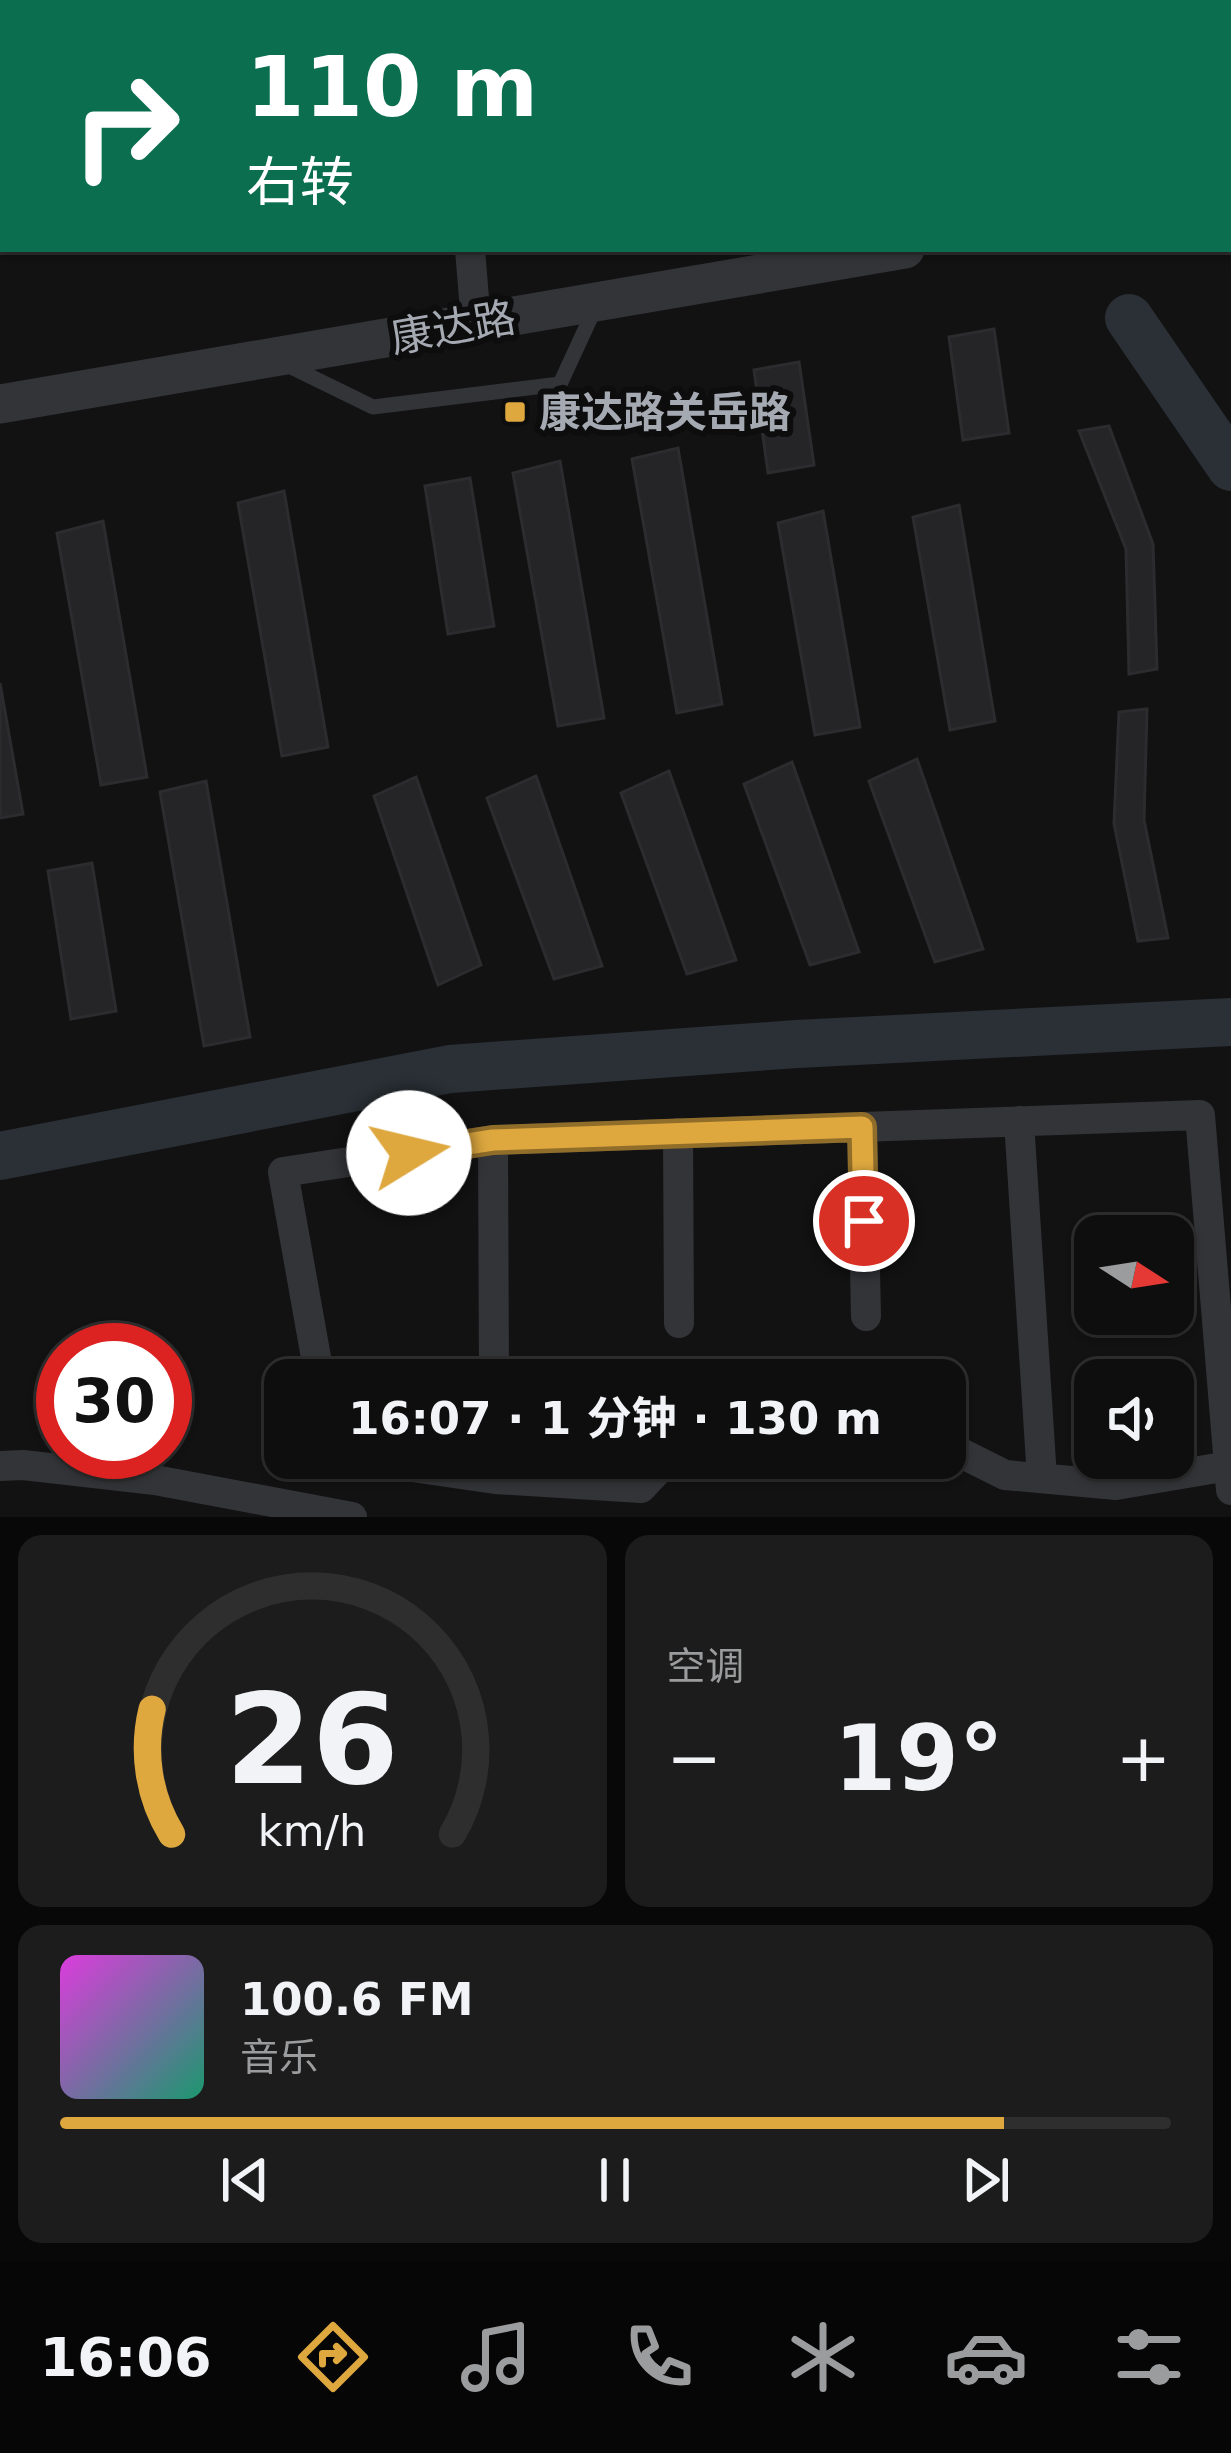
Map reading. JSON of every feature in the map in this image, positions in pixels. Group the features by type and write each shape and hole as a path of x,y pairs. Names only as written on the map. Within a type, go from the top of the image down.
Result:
{"street":[{"path":"470,252 476,323"},
{"name":"康达路","path":"0,404 888,252"},
{"path":"316,1359 283,1172 493,1140 1200,1115 1222,1264 1230,1478 1116,1485 1005,1475 966,1456"},
{"path":"1019,1121 1042,1478"},
{"path":"862,1127 866,1316"},
{"path":"677,1133 679,1324"},
{"path":"493,1140 494,1359"},
{"path":"0,1466 155,1480 352,1517"},
{"path":"575,1479 640,1488 648,1479"}],"lane":[{"path":"272,358 373,407 560,384 598,302"}],"building":[{"path":"994,329 1009,433 963,440 949,337"},
{"path":"799,362 814,465 768,473 754,370"},
{"path":"1109,426 1153,544 1157,669 1129,674 1126,549 1079,431"},
{"path":"678,448 722,704 677,713 632,459"},
{"path":"560,461 604,718 558,726 513,473"},
{"path":"470,478 494,626 448,634 425,486"},
{"path":"284,491 328,747 282,756 238,503"},
{"path":"959,505 995,721 950,730 913,517"},
{"path":"823,511 860,727 815,735 778,523"},
{"path":"103,521 147,777 101,785 57,533"},
{"path":"0,683 23,814 0,818"},
{"path":"1147,709 1144,820 1168,938 1138,941 1114,824 1119,712"},
{"path":"917,759 983,949 935,962 869,781"},
{"path":"792,762 859,952 810,965 744,784"},
{"path":"669,771 736,960 687,974 621,793"},
{"path":"536,776 602,966 554,979 487,798"},
{"path":"416,777 481,965 438,985 374,796"},
{"path":"206,781 250,1037 204,1046 160,792"},
{"path":"92,863 116,1011 71,1019 48,871"}],"waterway":[{"path":"1129,318 1231,467"},
{"path":"0,1156 450,1069 797,1044 1231,1022"}],"place":[{"name":"康达路关岳路","path":"515,412"}],"route":[{"path":"409,1153 493,1140 862,1127 864,1221"}]}
